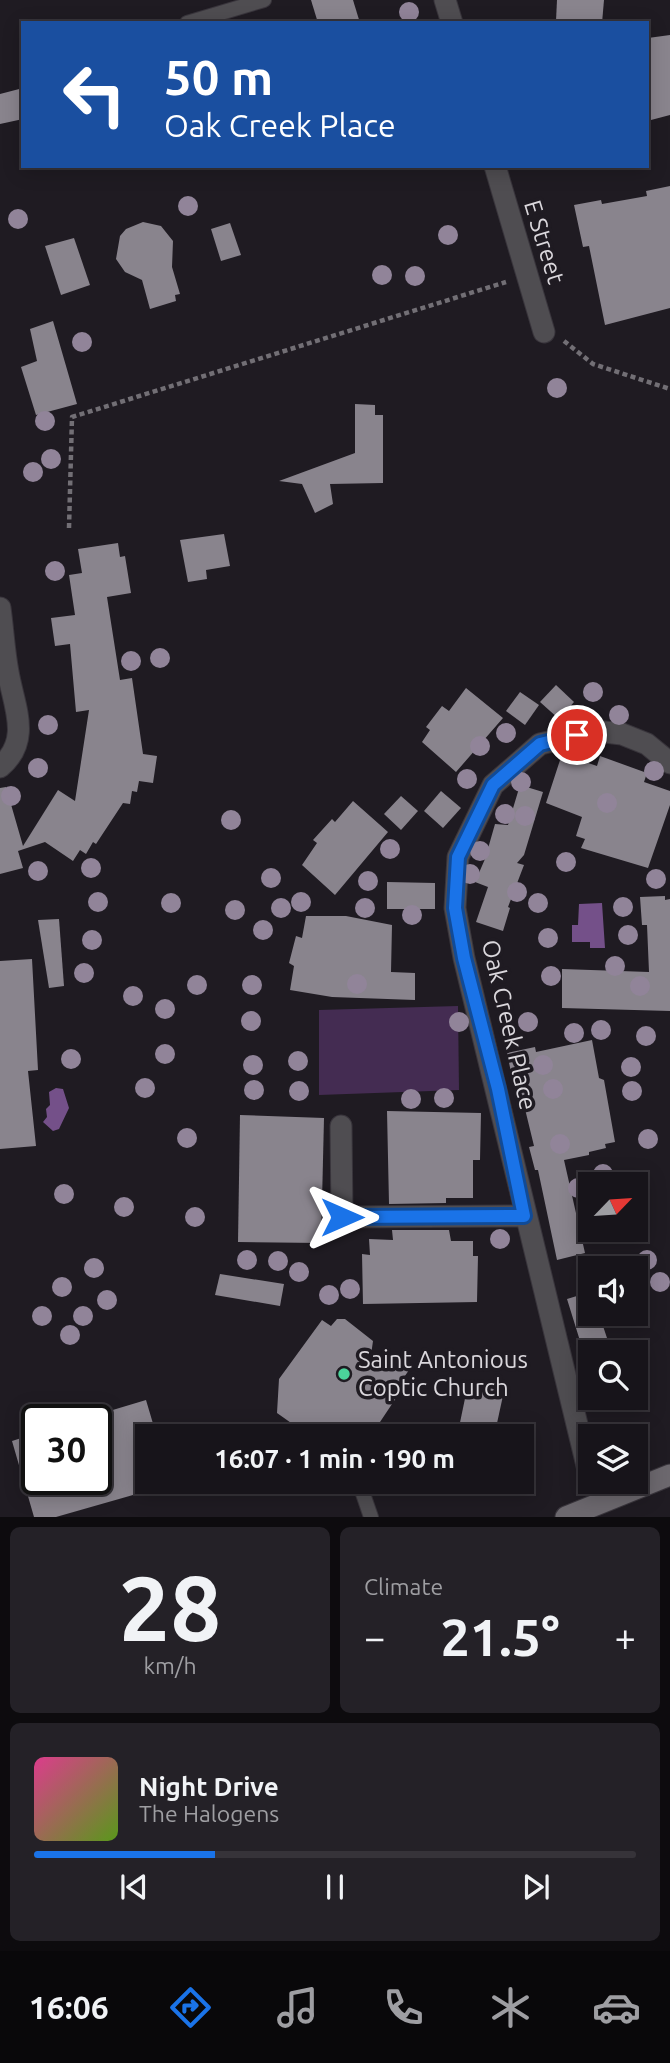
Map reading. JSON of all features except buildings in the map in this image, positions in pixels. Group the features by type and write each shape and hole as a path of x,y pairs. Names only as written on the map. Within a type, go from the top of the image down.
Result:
{"street":[{"path":"445,0 451,21"},
{"name":"E Street","path":"496,168 544,332"},
{"path":"0,608 8,673 20,720 13,756 0,767"},
{"name":"Oak Creek Place","path":"578,1432 524,1216 498,1089 464,958 455,908 458,857 493,785 540,744 596,731 622,734 647,744 670,763"},
{"path":"341,1126 342,1217 524,1216"},
{"path":"566,1517 670,1475"},
{"name":"Oak Creek Place","path":"594,1494 597,1506"}],"lane":[{"path":"194,21 264,0"},
{"path":"363,1494 370,1517"}],"path":[{"path":"69,528 72,417 527,276"},
{"path":"544,332 566,342 593,364 670,389"}],"shaded area":[{"path":"602,903 605,948 590,948 590,942 572,942 572,925 578,925 579,904"},
{"path":"458,1006 459,1090 319,1095 319,1010"},
{"path":"56,1088 63,1089 69,1108 59,1129 53,1131 43,1122 47,1117 46,1109 50,1105 49,1092"}],"place":[{"name":"Saint Antonious Coptic Church","path":"344,1374"}],"route":[{"path":"342,1217 524,1216 498,1089 464,958 455,908 458,857 493,785 540,744 577,735"}]}
